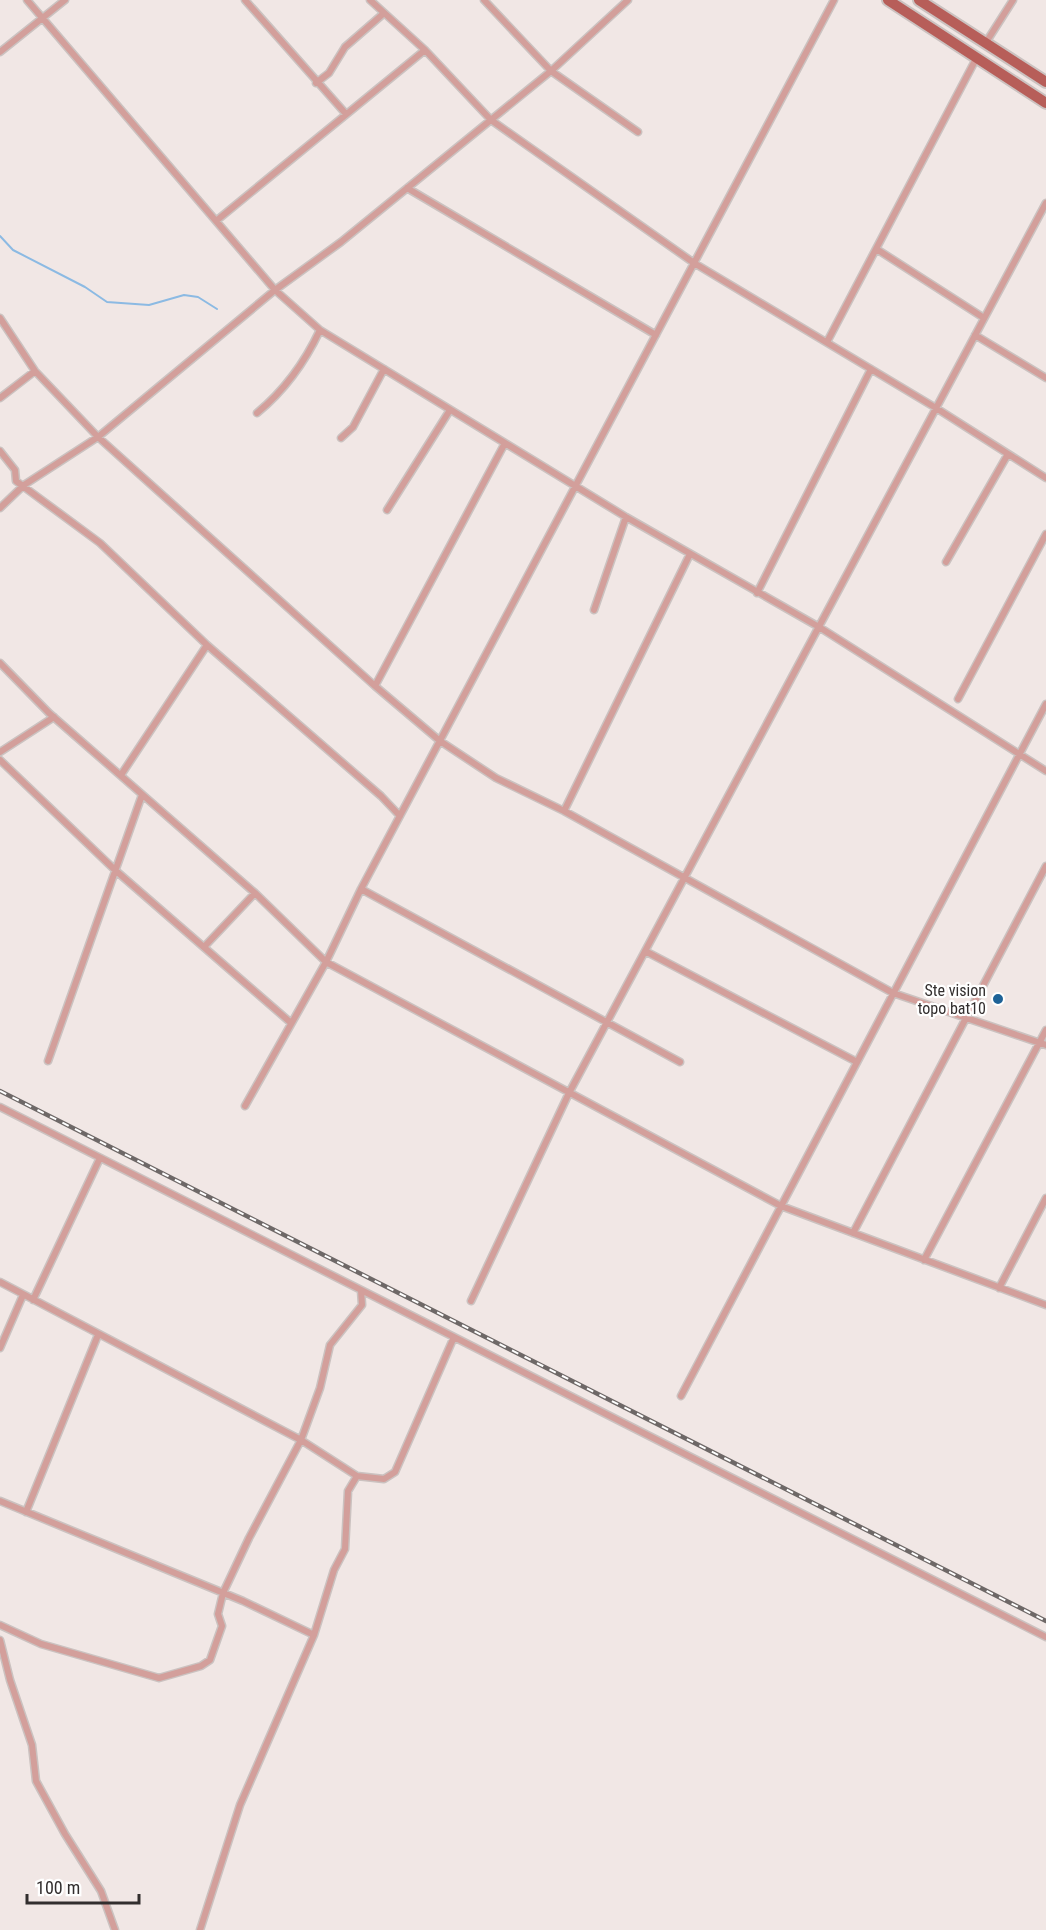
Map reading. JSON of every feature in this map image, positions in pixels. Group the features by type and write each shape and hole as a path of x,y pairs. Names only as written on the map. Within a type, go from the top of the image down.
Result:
{"main road":[{"path":"888,0 1046,103"},
{"path":"919,0 985,45 1046,82"}],"street":[{"path":"27,0 275,290 320,330 626,517 819,627 1046,771"},
{"path":"0,52 65,0"},
{"path":"245,0 316,83 346,114"},
{"path":"370,0 425,50 491,120 694,263 936,408 1046,477"},
{"path":"484,0 551,71 638,132"},
{"path":"0,508 24,485 98,437 275,290 341,242 551,71 628,0"},
{"path":"245,1106 290,1022 326,962 361,889 834,0"},
{"path":"985,45 1012,0"},
{"path":"316,83 329,73 345,46 383,14"},
{"path":"216,221 425,50"},
{"path":"827,342 878,250 976,59"},
{"path":"407,188 656,335"},
{"path":"471,1301 569,1093 1046,203"},
{"path":"878,250 984,318"},
{"path":"0,318 35,371 98,437 375,686 440,741 496,778 564,811 684,880 894,993 1043,1043"},
{"path":"257,414 273,401 306,361 320,330"},
{"path":"975,335 1046,378"},
{"path":"341,438 353,427 384,369"},
{"path":"757,592 871,369"},
{"path":"0,398 35,371"},
{"path":"387,510 450,410"},
{"path":"375,686 505,443"},
{"path":"0,451 15,470 16,480 100,543 207,645 381,796 400,816"},
{"path":"946,562 1008,453"},
{"path":"594,610 626,517"},
{"path":"958,699 1046,534"},
{"path":"564,811 690,554"},
{"path":"121,775 207,645"},
{"path":"0,663 54,717 255,893 326,962 781,1206 1046,1305"},
{"path":"681,1396 1046,704"},
{"path":"0,752 54,717"},
{"path":"0,760 115,870 290,1022"},
{"path":"48,1061 142,795"},
{"path":"853,1233 1046,866"},
{"path":"361,889 680,1062"},
{"path":"204,947 255,893"},
{"path":"645,951 858,1062"},
{"path":"924,1260 1043,1043 1046,1030"},
{"path":"0,1107 1046,1637"},
{"path":"33,1300 100,1158"},
{"path":"999,1288 1043,1210 1046,1198"},
{"path":"0,1282 301,1440 357,1476 384,1479 395,1472 454,1337"},
{"path":"0,1625 41,1644 159,1678 169,1677 210,1660 222,1626 218,1614 223,1593 249,1538 301,1440 320,1388 330,1345 363,1305 361,1290"},
{"path":"0,1348 23,1294"},
{"path":"26,1512 98,1335"},
{"path":"200,1930 240,1805 314,1635 334,1570 345,1549 348,1491 357,1476"},
{"path":"0,1501 223,1593 314,1635"},
{"path":"0,1640 10,1680 32,1745 36,1781 101,1892 115,1930"}],"waterway":[{"path":"0,236 13,250 85,287 107,302 149,305 184,295 198,297 217,309"}],"railway":[{"path":"0,1091 1046,1621"}],"place":[{"name":"Ste vision topo bat10","path":"998,999"}]}
